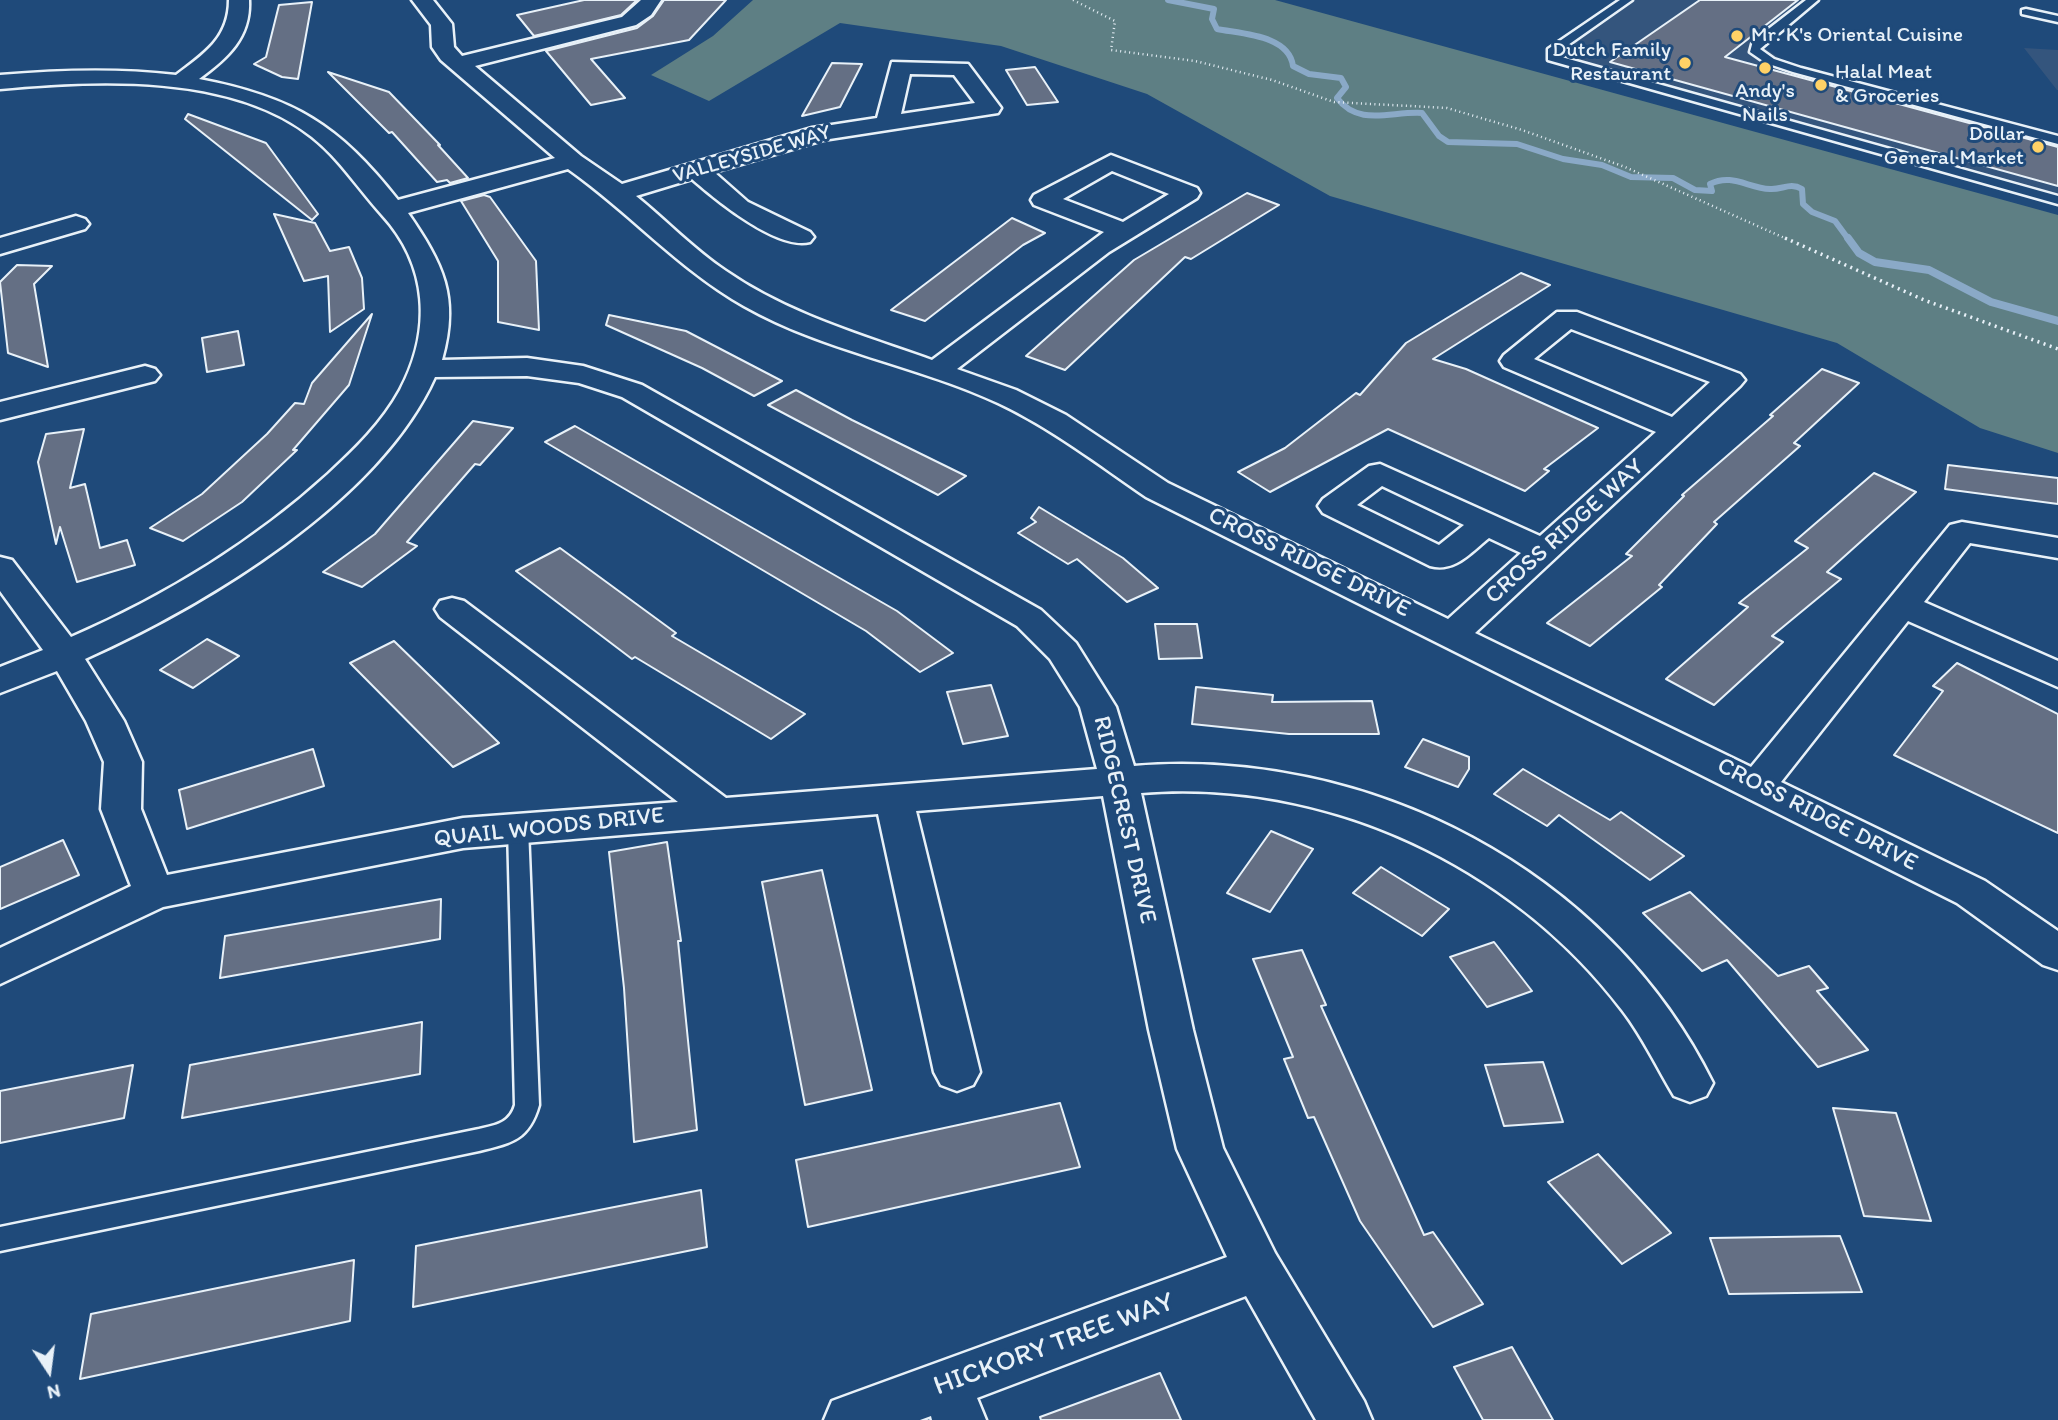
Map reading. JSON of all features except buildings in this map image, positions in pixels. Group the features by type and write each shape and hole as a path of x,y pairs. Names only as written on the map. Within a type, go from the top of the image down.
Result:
{"street":[{"path":"180,83 219,53 237,30 241,16 239,0"},
{"name":"CROSS RIDGE DRIVE","path":"422,0 442,24 441,48 572,162 618,193 715,276 755,301 809,327 1006,396 1055,421 1157,490 1971,892 2058,953"},
{"path":"459,63 629,21 644,11 651,0"},
{"path":"0,82 114,78 180,83 252,98 305,122 336,145 421,247 433,281 436,324 424,369 408,402 381,439 307,513 194,591 123,629 0,681"},
{"name":"VALLEYSIDE WAY","path":"618,193 820,133 888,122"},
{"path":"391,210 572,162"},
{"path":"697,170 739,208 801,237"},
{"path":"0,246 76,224"},
{"path":"936,371 1100,246 1124,231"},
{"name":"CROSS RIDGE WAY","path":"1453,634 1678,430 1730,380 1567,318 1514,361 1678,430"},
{"name":"RIDGECREST DRIVE","path":"424,369 527,367 583,375 632,391 1029,618 1063,651 1098,707 1119,779 1171,1030 1200,1149 1257,1269 1345,1420"},
{"path":"0,411 145,374"},
{"path":"1486,524 1544,551"},
{"path":"1757,785 1962,532 2058,548"},
{"path":"0,567 65,655 105,721 122,762 121,809 154,893"},
{"path":"1902,605 2058,675"},
{"path":"452,609 719,813"},
{"name":"QUAIL WOODS DRIVE","path":"0,967 154,893 463,833 1177,776 1275,784 1359,804 1443,838 1519,881 1588,941 1638,998 1690,1083"},
{"path":"894,800 957,1072"},
{"name":"HICKORY TREE WAY","path":"851,1420 952,1403 1257,1269"}],"lane":[{"path":"1627,0 1552,51 1552,58 2058,200"},
{"path":"1812,0 1757,43 1754,50 1770,61 1797,71 2058,140"},
{"path":"2026,12 2058,19"},
{"path":"0,1239 479,1140 503,1133 522,1122 527,1105 517,828"}],"path":[{"path":"1073,0 1115,21 1111,50 1195,61 1272,80 1334,102 1447,108 1522,130 1641,174 1924,300 2058,349"}],"shaded area":[{"path":"1627,0 1813,0 1758,43 1797,71 2058,140 2058,200 1563,64 1552,51"},
{"path":"2024,48 2058,50 2058,90 2057,90"}],"green space":[{"path":"753,0 1275,0 2058,215 2058,453 1980,428 1837,343 1330,196 1147,94 1001,46 840,23 709,101 651,75 713,36"}],"waterway":[{"path":"1168,0 1214,9 1212,19 1217,29 1274,42 1290,56 1293,66 1309,74 1341,78 1346,87 1337,98 1355,112 1376,116 1422,113 1439,136 1448,142 1517,144 1563,159 1602,165 1631,177 1673,178 1695,190 1712,191 1710,184 1726,180 1770,189 1798,187 1802,189 1803,204 1812,212 1835,221 1849,240"},
{"path":"1848,238 1859,253 1875,262 1929,270 1991,302 2058,321"}],"place":[{"name":"Mr. K's Oriental Cuisine","path":"1737,36"},
{"name":"Dutch Family Restaurant","path":"1685,63"},
{"name":"Andy's Nails","path":"1765,68"},
{"name":"Halal Meat & Groceries","path":"1821,85"},
{"name":"Dollar General Market","path":"2038,147"}]}
